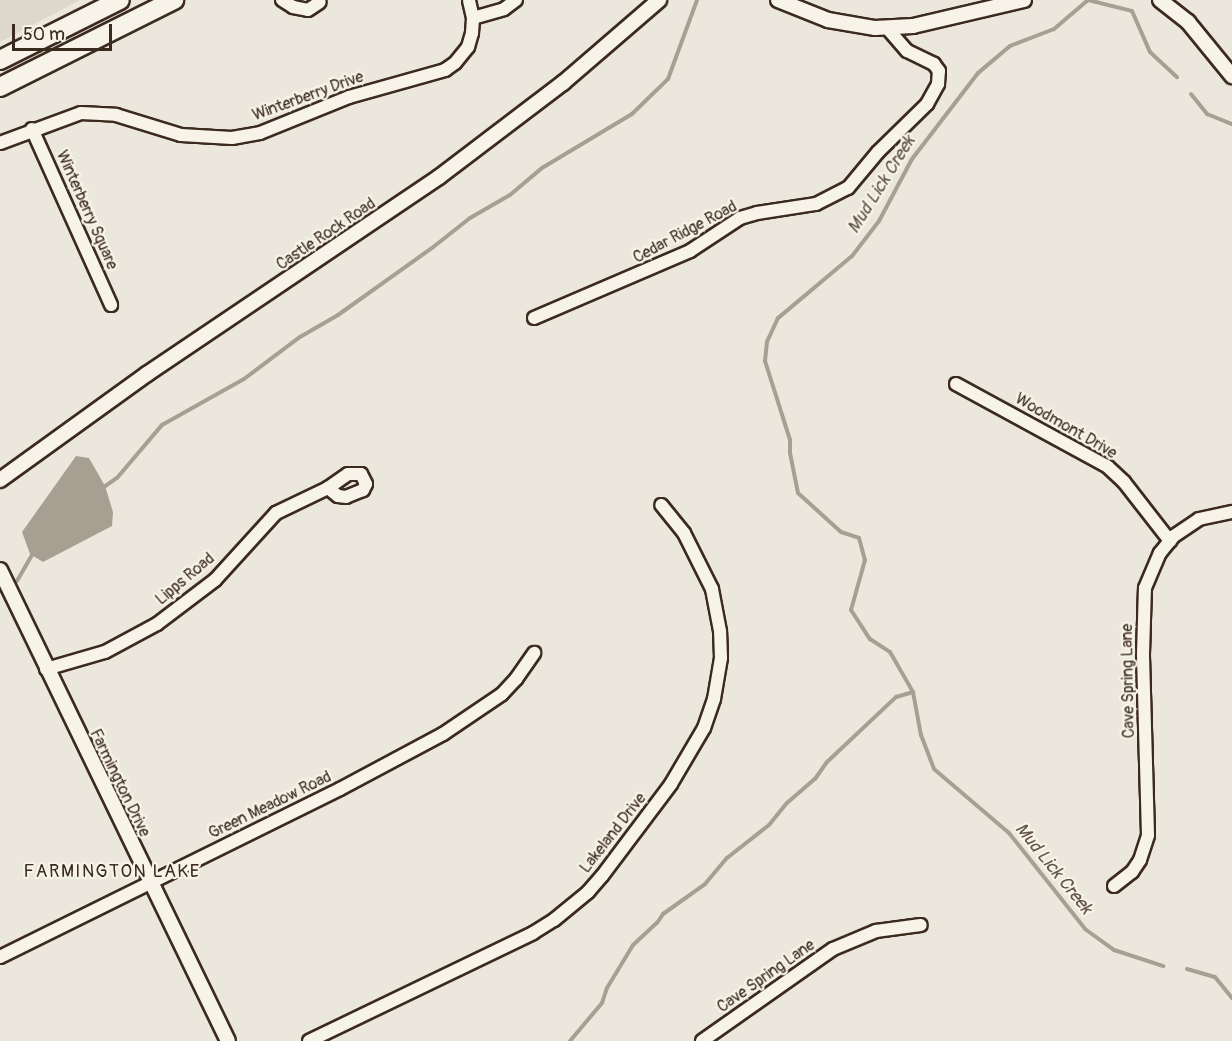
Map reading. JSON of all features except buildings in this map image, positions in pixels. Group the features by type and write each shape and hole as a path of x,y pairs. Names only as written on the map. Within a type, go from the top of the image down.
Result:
{"main road":[{"path":"0,60 120,0"},
{"path":"0,87 174,0"}],"street":[{"path":"282,0 293,7 308,10 325,1"},
{"path":"305,0 325,1"},
{"name":"Winterberry Drive","path":"0,143 63,118 99,113 181,135 232,138 260,133 350,97 445,70 456,63 468,47 473,18 468,0"},
{"path":"473,18 504,9 516,0"},
{"name":"Castle Rock Road","path":"0,480 147,374 439,177 563,84 659,0"},
{"path":"778,0 828,20 854,26 887,28 922,24 1024,0"},
{"path":"1160,0 1188,22 1232,76"},
{"name":"Cedar Ridge Road","path":"534,318 690,251 740,219 757,213 816,204 848,188 891,138 927,104 938,84 939,71 934,64 907,51 887,28"},
{"name":"Winterberry Square","path":"32,129 111,305"},
{"name":"Woodmont Drive","path":"956,384 1108,467 1124,482 1170,541"},
{"name":"Lipps Road","path":"46,669 76,662 116,647 157,624 215,580 276,513 328,488"},
{"name":"Lakeland Drive","path":"309,1041 533,933 554,920 588,892 602,876 671,784 704,728 714,699 719,673 720,640 712,589 684,533 661,505"},
{"name":"Cave Spring Lane","path":"1114,886 1132,872 1140,860 1148,835 1144,602 1151,570 1170,541 1199,519 1232,512"},
{"name":"Farmington Drive","path":"0,570 228,1041"},
{"name":"Green Meadow Road","path":"0,957 340,789 443,734 502,694 516,679 534,653"},
{"name":"Cave Spring Lane","path":"702,1041 833,950 876,931 921,924"}],"shaded area":[{"path":"0,0 80,0 0,42"},
{"path":"76,456 89,458 105,486 113,512 112,526 43,562 30,554 22,532"}],"waterway":[{"path":"101,489 117,478 162,425 244,379 300,337 338,315 470,218 510,195 542,168 632,114 668,79 697,0"},
{"name":"Mud Lick Creek","path":"1088,0 1054,29 1010,46 978,73 912,159 879,221 852,256 778,318 767,342 765,361 790,440 790,453 798,493 841,532 859,538 865,560 851,610 870,639 890,652 913,692 921,735 934,769 1009,833 1085,929 1114,950 1163,966"},
{"path":"1088,0 1132,11 1150,52 1177,77"},
{"path":"1191,94 1207,114 1232,124"},
{"path":"17,581 34,551"},
{"path":"570,1041 602,1003 607,988 633,945 657,923 663,914 705,884 727,858 769,825 787,803 815,779 827,762 896,697 913,692"},
{"name":"Mud Lick Creek","path":"1187,969 1215,977 1232,998"}],"district":[{"name":"FARMINGTON LAKE","path":"112,872"}]}
